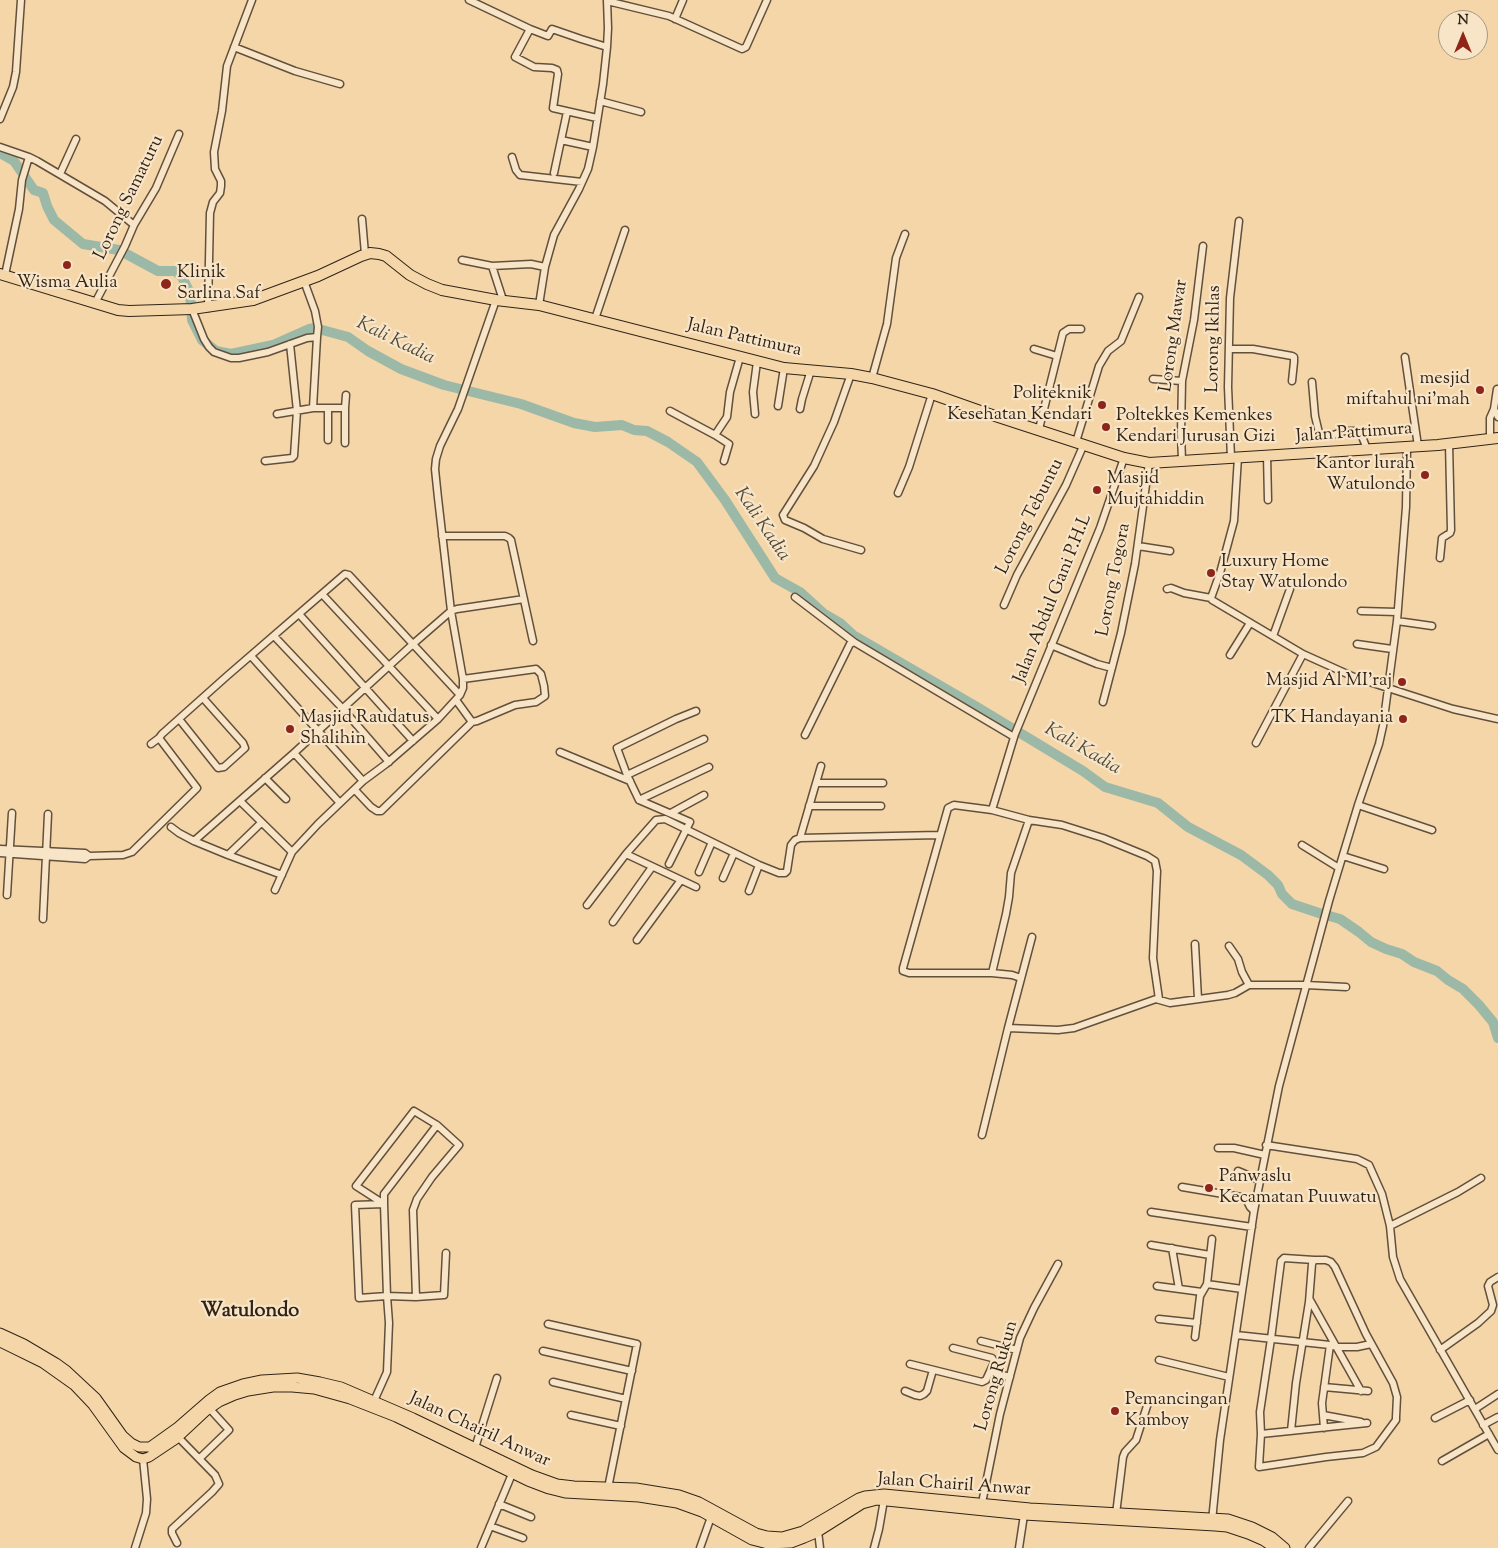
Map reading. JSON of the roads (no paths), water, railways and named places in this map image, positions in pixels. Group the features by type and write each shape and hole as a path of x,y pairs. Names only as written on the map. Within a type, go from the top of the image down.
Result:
{"highway":[{"path":"2,274 118,310 197,309 253,300 304,281 365,254"},
{"name":"Jalan Pattimura","path":"365,254 386,256 410,275 442,290 539,305 784,368 851,374 872,378 932,394 1124,458 1149,462 1182,461 1367,450 1494,438"}],"main road":[{"path":"0,1334 24,1344 67,1371 96,1398 130,1443 139,1447 150,1447"},
{"path":"0,1342 43,1363 74,1385 93,1405 124,1448 143,1458"},
{"name":"Jalan Chairil Anwar","path":"150,1447 178,1427 220,1392 262,1380 297,1378 341,1387 413,1418 476,1448 528,1481 565,1493 639,1497 689,1506 752,1540 768,1544 791,1543 818,1532 862,1504 869,1501 884,1500 960,1504 982,1503 1212,1521 1264,1541 1274,1548"},
{"name":"Jalan Chairil Anwar","path":"143,1458 178,1437 210,1409 235,1395 248,1391 283,1386 314,1389 350,1399 511,1470 557,1484 636,1488 679,1495 699,1502 756,1533 767,1536 792,1535 864,1496 884,1494 960,1504 1024,1516 1212,1521 1228,1519 1252,1527 1272,1537 1285,1548"},
{"path":"139,1447 143,1458"},
{"path":"143,1458 150,1447"}],"street":[{"path":"0,119 13,87 16,72 21,0"},
{"path":"252,0 234,47 226,76 222,111 214,152 215,169 221,180 221,186 220,194 210,207 197,309 206,344 214,352 221,355 239,358 268,352 307,338 317,332"},
{"path":"469,0 530,30 548,36 552,29 581,40 607,46"},
{"path":"539,305 545,267 554,235 588,169 593,147 607,46 607,0 675,19 742,48 746,47 766,0"},
{"path":"675,19 683,0"},
{"path":"530,30 515,58 534,67 557,70 553,108 597,118"},
{"path":"234,47 295,71 340,84"},
{"path":"600,102 641,112"},
{"path":"554,172 567,112"},
{"name":"Lorong Samaturu","path":"95,303 125,246 134,224 156,188 179,134"},
{"path":"60,174 76,139"},
{"path":"561,140 593,147"},
{"path":"0,147 28,162 60,174 105,201 134,224"},
{"path":"512,157 516,170 520,174 582,182"},
{"path":"2,274 18,209 22,180 28,162"},
{"path":"362,219 365,254"},
{"name":"Lorong Ikhlas","path":"1211,598 1233,527 1236,506 1228,394 1231,278 1239,221"},
{"path":"595,319 626,230"},
{"path":"872,378 887,324 896,258 906,234"},
{"name":"Lorong Mawar","path":"1182,461 1182,381 1194,320 1203,246"},
{"path":"462,260 492,266 531,264 545,267"},
{"path":"276,890 292,852 363,781 389,762 438,719 458,697 462,688 463,679 451,611 442,536 436,459 440,446 458,409 500,300 492,266"},
{"path":"304,281 315,311 317,332 313,408"},
{"name":"Lorong Tebuntu","path":"1004,605 1017,575 1066,485 1080,443 1099,366 1108,351 1121,341 1139,297"},
{"path":"1039,430 1064,331 1068,329 1081,329"},
{"path":"265,461 293,457 297,411 290,344"},
{"path":"1034,349 1057,356"},
{"path":"1229,349 1253,349 1294,357 1292,381"},
{"path":"715,435 727,416 730,392 740,357"},
{"path":"1406,357 1418,446"},
{"path":"756,362 753,392 756,414"},
{"path":"778,406 784,368"},
{"path":"800,409 812,370"},
{"path":"851,374 834,422 814,466 783,515 785,520 804,528 822,539 861,550"},
{"path":"1152,379 1182,381"},
{"path":"1312,382 1318,433 1323,436 1330,436 1345,431 1356,431 1361,434 1367,450"},
{"path":"1494,438 1490,418 1494,409 1497,389"},
{"path":"898,493 906,475 932,394"},
{"path":"345,443 346,395"},
{"path":"276,414 313,408 345,408"},
{"path":"328,408 328,440"},
{"path":"1494,409 1498,417"},
{"path":"670,411 729,444 724,461"},
{"path":"1440,558 1442,538 1450,533 1451,530 1449,443"},
{"path":"1212,1521 1220,1440 1229,1377 1266,1145 1283,1069 1329,900 1379,744 1389,689 1392,649 1397,621 1406,507 1406,447"},
{"path":"1267,456 1268,500"},
{"name":"Jalan Abdul Gani P.H.L","path":"992,810 1015,735 1100,528 1124,458"},
{"name":"Lorong Togora","path":"1103,702 1121,633 1138,546 1149,462"},
{"path":"442,536 505,536 511,540 533,641"},
{"path":"1138,546 1170,552"},
{"path":"151,744 344,575 349,575 413,644 458,697 472,722"},
{"path":"1167,589 1171,588 1184,593 1211,598 1214,602 1303,654 1354,677 1452,709 1498,719"},
{"path":"1273,636 1290,589"},
{"path":"322,594 438,719"},
{"path":"795,597 854,642 1015,735"},
{"path":"194,841 451,611 457,608 524,599"},
{"path":"1361,611 1397,612"},
{"path":"299,614 413,742"},
{"path":"1397,621 1432,626"},
{"path":"1230,655 1250,623"},
{"path":"274,636 343,709 389,762"},
{"path":"805,735 850,644 854,642"},
{"path":"1357,644 1392,649"},
{"path":"1051,645 1105,667 1112,668"},
{"path":"1256,743 1303,654"},
{"path":"252,656 363,781"},
{"path":"355,790 377,811 381,811 472,722 477,722 515,705 536,702 545,696 541,674 536,669 463,679"},
{"path":"179,719 218,768 224,767 245,748 243,743 203,698"},
{"path":"669,864 690,822 639,800 628,778 617,748 696,711"},
{"path":"0,854 10,852 46,854 85,859 89,856 124,855 132,852 197,788 160,738"},
{"path":"560,752 628,778 704,740"},
{"path":"294,753 340,803"},
{"path":"639,800 708,766"},
{"path":"800,838 821,766"},
{"path":"265,778 286,799"},
{"path":"816,783 883,784"},
{"path":"671,814 704,795"},
{"path":"240,801 292,852"},
{"path":"1358,805 1432,830"},
{"path":"809,806 881,806"},
{"path":"1021,978 992,973 903,971 903,964 944,816 950,806 992,810 1029,820 1062,825 1103,838 1148,856 1155,861 1157,871 1153,958 1159,999"},
{"path":"7,895 12,814"},
{"path":"43,919 48,814"},
{"path":"587,905 626,854 656,820 665,819 779,873 785,873 788,868 791,845 800,838 940,835"},
{"path":"992,973 1006,914 1011,874 1029,820"},
{"path":"228,855 261,823"},
{"path":"171,827 194,841 282,875"},
{"path":"699,872 712,842"},
{"path":"1302,845 1339,868"},
{"path":"0,848 10,852"},
{"path":"723,878 734,853"},
{"path":"626,854 696,887"},
{"path":"1343,856 1384,869"},
{"path":"749,891 759,865"},
{"path":"613,922 652,867"},
{"path":"637,940 681,880"},
{"path":"982,1135 1032,937"},
{"path":"1195,944 1198,999"},
{"path":"1230,946 1249,985"},
{"path":"1008,1028 1074,1028 1142,1003 1159,999 1170,1003 1232,994 1249,985 1346,987"},
{"path":"384,1204 356,1186 414,1112 437,1125 459,1145 417,1199 413,1210 416,1297"},
{"path":"374,1401 387,1372 389,1323 384,1194 437,1125"},
{"path":"1266,1145 1357,1159 1369,1165 1382,1194 1390,1226 1393,1257 1400,1279 1498,1450"},
{"path":"1218,1148 1234,1148 1265,1155"},
{"path":"1238,1171 1259,1180"},
{"path":"1390,1226 1458,1192 1481,1178"},
{"path":"1182,1188 1246,1198 1254,1211"},
{"path":"384,1204 355,1205 359,1298 387,1296 416,1297 444,1294 446,1254"},
{"path":"1152,1212 1252,1227"},
{"path":"1195,1337 1200,1296 1207,1284 1212,1239"},
{"path":"1152,1245 1210,1254"},
{"path":"1172,1248 1179,1289"},
{"path":"1282,1259 1326,1260 1331,1262 1371,1344 1393,1383 1397,1397 1396,1420 1376,1447 1360,1454 1326,1457 1260,1468 1260,1412 1271,1339 1282,1259"},
{"path":"1291,1431 1314,1260"},
{"name":"Lorong Rukun","path":"982,1503 1000,1414 1017,1350 1024,1328 1058,1264"},
{"path":"1440,1350 1478,1323 1491,1311 1493,1305 1488,1284 1498,1278"},
{"path":"1207,1284 1242,1289"},
{"path":"1157,1286 1202,1292"},
{"path":"1310,1299 1333,1346 1365,1391 1324,1387"},
{"path":"1159,1319 1196,1323"},
{"path":"548,1324 637,1344 608,1488"},
{"path":"1236,1334 1333,1346 1357,1347 1371,1344"},
{"path":"981,1341 1017,1350"},
{"path":"1324,1428 1322,1403 1333,1346"},
{"path":"910,1364 983,1382 988,1378 994,1362 992,1358 953,1348"},
{"path":"543,1351 632,1371"},
{"path":"1159,1360 1229,1377"},
{"path":"905,1391 920,1396 924,1394 927,1391 933,1370"},
{"path":"990,1372 1010,1377"},
{"path":"476,1448 497,1378"},
{"path":"553,1382 626,1399"},
{"path":"1475,1409 1498,1394"},
{"path":"1435,1418 1470,1400"},
{"path":"1116,1514 1123,1457 1138,1436 1148,1403"},
{"path":"200,1458 229,1430 210,1409"},
{"path":"571,1415 621,1426"},
{"path":"1261,1434 1367,1423 1323,1415"},
{"path":"1483,1425 1498,1417"},
{"path":"1442,1461 1488,1434"},
{"path":"177,1543 172,1529 219,1484 215,1475 178,1437"},
{"path":"135,1548 146,1513 147,1499 143,1458"},
{"path":"481,1548 511,1470"},
{"path":"874,1548 884,1500"},
{"path":"1308,1548 1348,1501"},
{"path":"499,1504 531,1517"},
{"path":"1019,1548 1024,1516"},
{"path":"700,1548 711,1517"},
{"path":"490,1526 523,1538"},
{"path":"818,1532 820,1548"}],"waterway":[{"name":"Kali Kadia","path":"0,153 14,161 34,190 43,193 54,220 83,244 119,250 158,271 175,271 182,277 190,293 192,320 202,340 216,351 231,354 273,345 315,328 348,337 368,351 401,369 444,385 521,404 574,423 595,427 622,425 634,430 647,431 668,442 697,462 725,500 775,578 800,592 823,613 840,623 853,635 977,707 1083,771 1105,787 1158,803 1188,827 1241,855 1268,875 1292,904 1340,919 1371,942 1437,971 1463,989 1479,1005 1493,1022 1498,1038"}],"place":[{"name":"Wisma Aulia","path":"67,265"},
{"name":"Klinik Sarlina Saf","path":"166,284"},
{"name":"mesjid miftahul ni'mah","path":"1480,390"},
{"name":"Politeknik Kesehatan Kendari","path":"1102,405"},
{"name":"Poltekkes Kemenkes Kendari Jurusan Gizi","path":"1106,427"},
{"name":"Kantor lurah Watulondo","path":"1425,475"},
{"name":"Masjid Mujtahiddin","path":"1097,490"},
{"name":"Luxury Home Stay Watulondo","path":"1211,573"},
{"name":"Masjid Al MI'raj","path":"1402,682"},
{"name":"TK Handayania","path":"1403,719"},
{"name":"Masjid Raudatus Shalihin","path":"290,729"},
{"name":"Panwaslu Kecamatan Puuwatu","path":"1209,1188"},
{"name":"Pemancingan Kamboy","path":"1115,1411"}],"district":[{"name":"Watulondo","path":"250,1313"}]}
